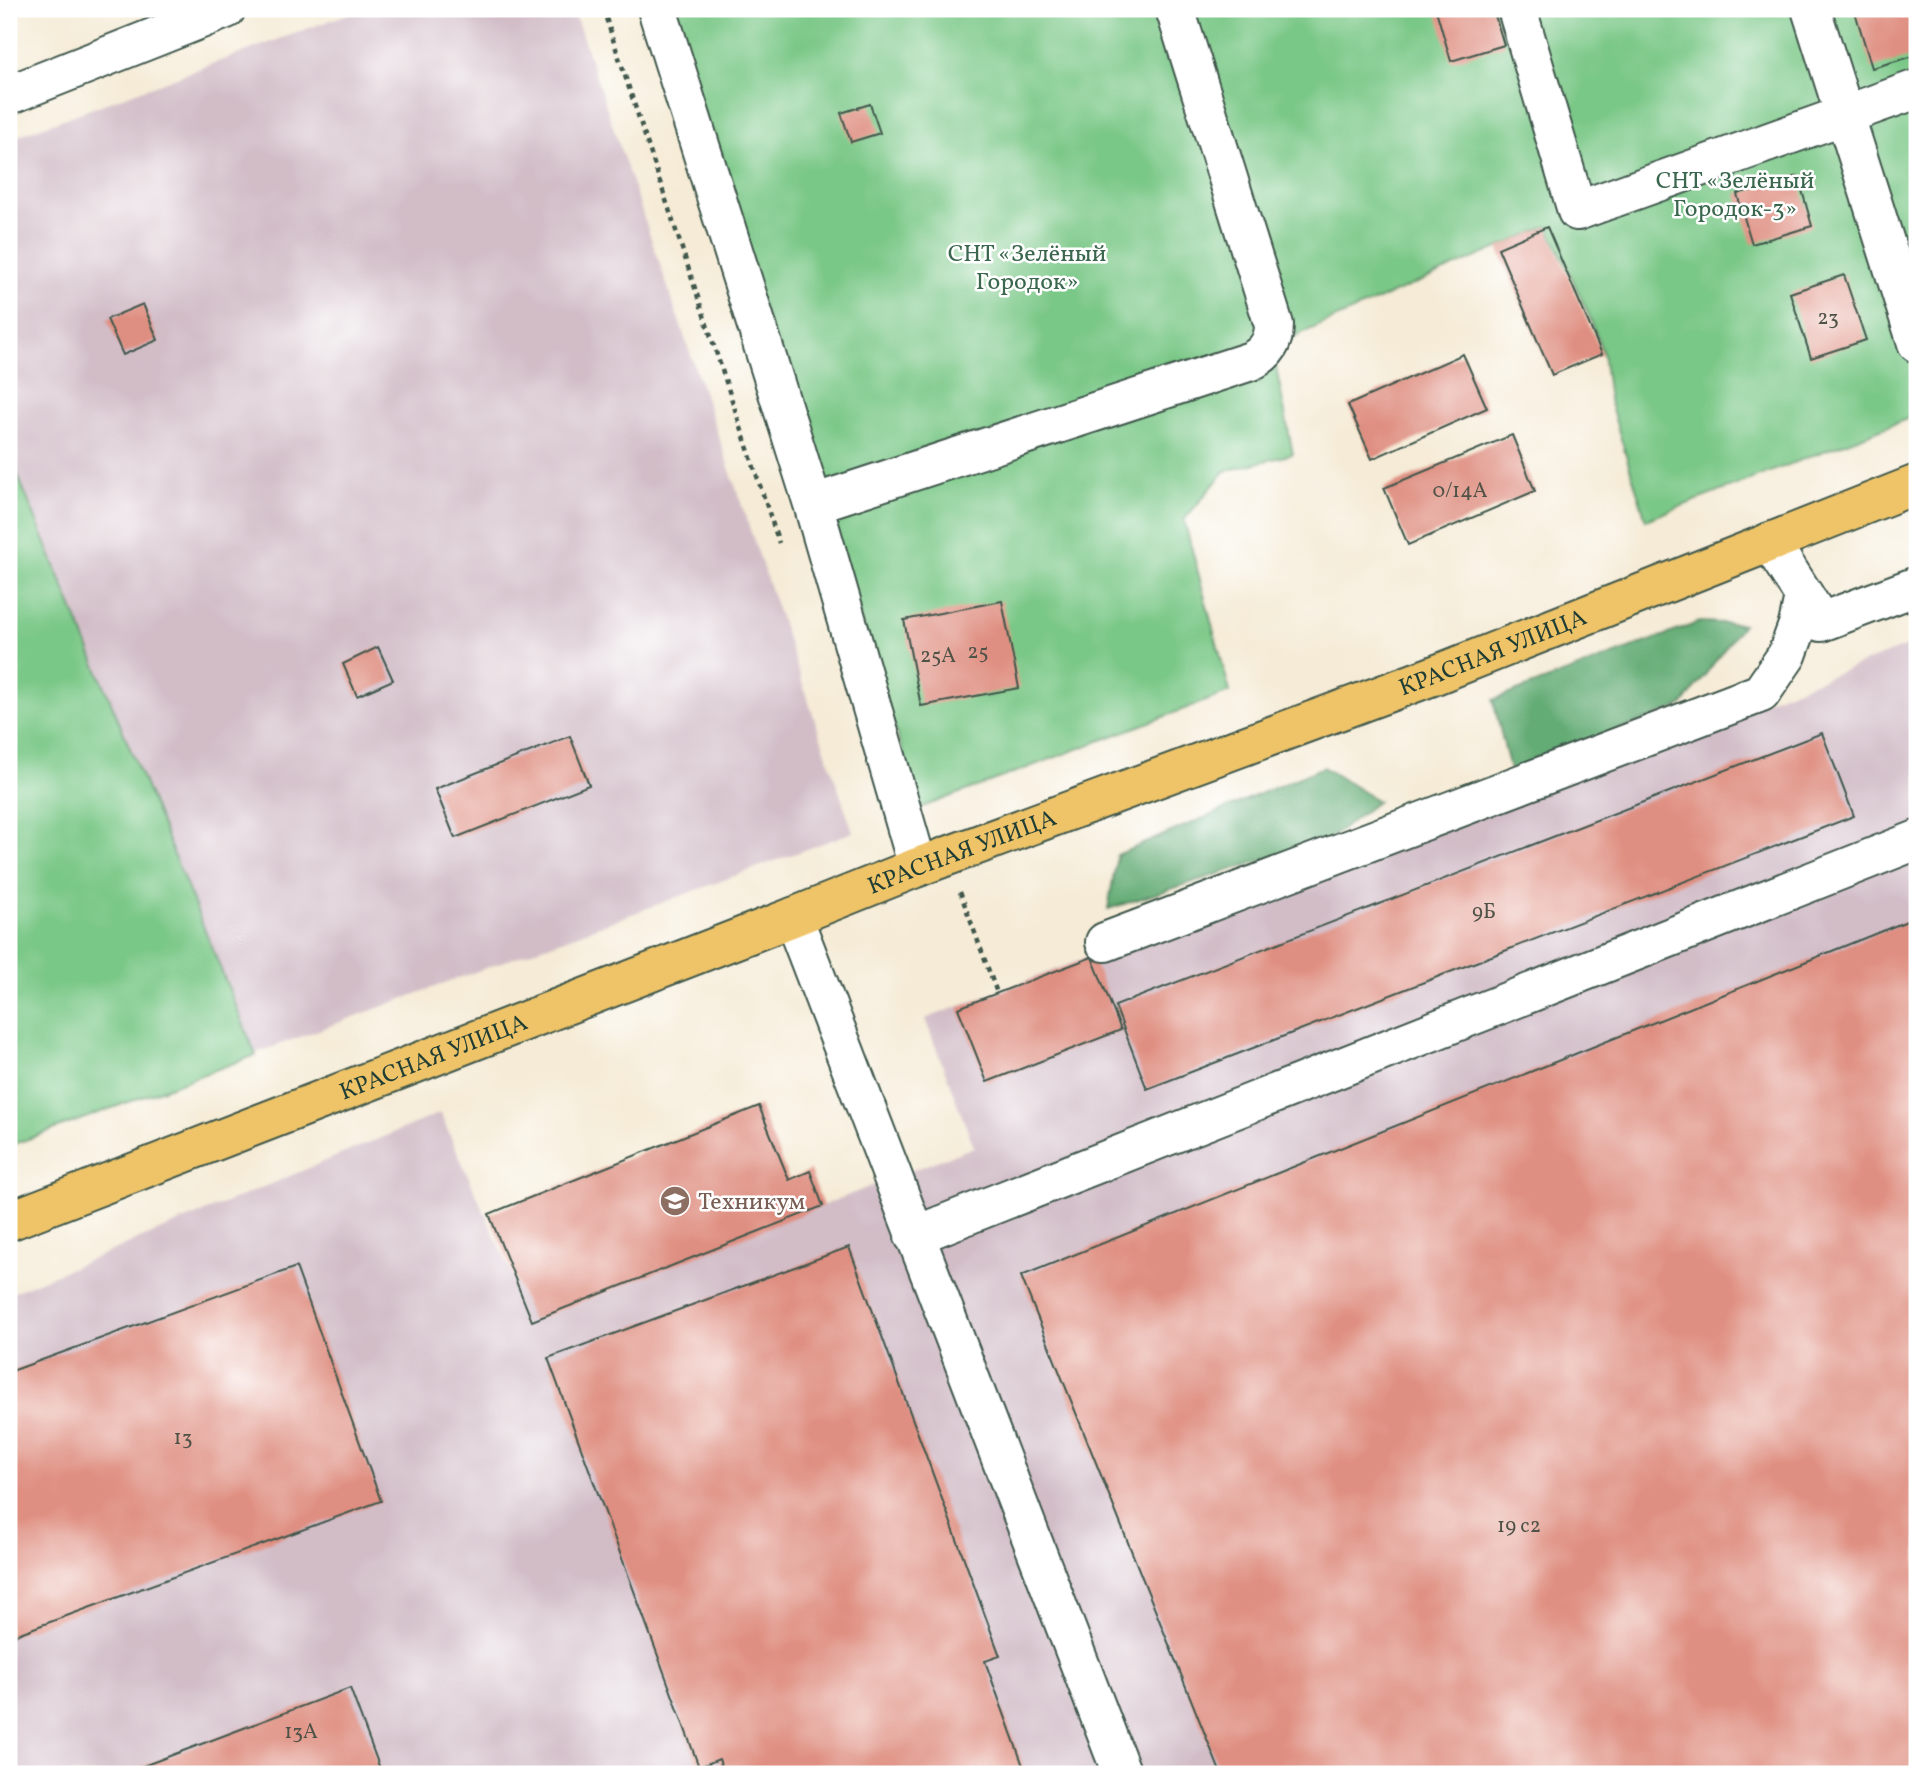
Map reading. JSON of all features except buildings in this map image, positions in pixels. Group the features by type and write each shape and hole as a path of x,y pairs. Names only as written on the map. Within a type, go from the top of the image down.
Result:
{"main road":[{"name":"КРАСНАЯ УЛИЦА","path":"9,1221 918,867 1430,677 1917,484"}],"street":[{"path":"9,95 226,9"},
{"path":"657,9 813,504 918,867"},
{"path":"813,504 1251,361 1266,351 1274,325 1175,9"},
{"path":"1517,9 1577,211 1917,89"},
{"path":"1811,9 1917,343"},
{"path":"1770,541 1821,622 1917,586"},
{"path":"1105,942 1760,693 1787,655 1798,625 1804,597"},
{"path":"914,1236 1917,840"},
{"path":"793,917 1122,1774"}],"path":[{"path":"603,9 781,549"},
{"path":"959,889 997,993"}],"shaded area":[{"path":"361,9 573,9 853,832 254,1054 9,460 9,139"},
{"path":"1917,642 1917,1774 9,1774 9,1294 440,1113 533,1321 974,1147 925,1019"}],"green space":[{"name":"СНТ «Зелёный Городок»","path":"669,9 1917,9 1917,415 1646,520 1609,400 1603,353 1548,226 1272,346 1293,454 1225,471 1184,520 1230,692 920,808"},
{"path":"9,454 256,1055 9,1146"},
{"path":"1700,622 1743,624 1682,706 1510,770 1493,700"},
{"path":"1323,767 1378,801 1329,839 1108,909 1117,855"}],"place":[{"name":"Техникум","path":"675,1201"}],"park label":[{"name":"СНТ «Зелёный Городок-3»","path":"1735,194"}]}
